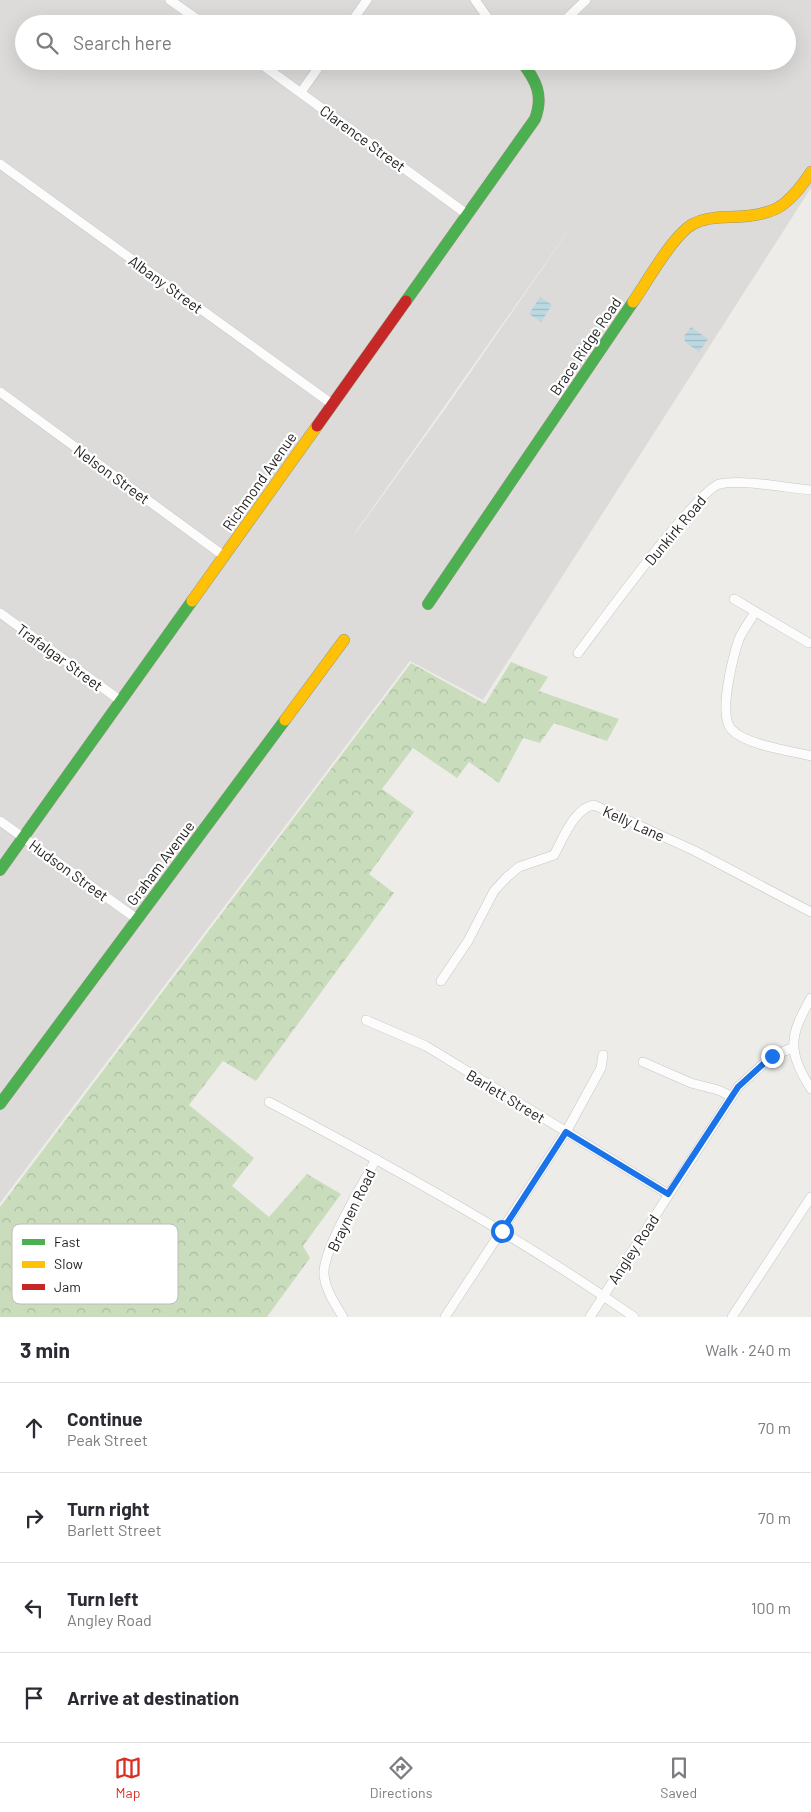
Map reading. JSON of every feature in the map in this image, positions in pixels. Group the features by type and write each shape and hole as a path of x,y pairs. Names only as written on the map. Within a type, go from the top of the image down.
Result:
{"street":[{"path":"170,0 191,15"},
{"path":"356,15 366,0"},
{"path":"474,0 485,15"},
{"path":"570,15 586,0"},
{"name":"Clarence Street","path":"270,70 468,215"},
{"path":"301,92 317,70"},
{"name":"Richmond Avenue","path":"0,870 529,129 539,107 539,86 527,70"},
{"name":"Albany Street","path":"0,164 332,404"},
{"name":"Brace Ridge Road","path":"428,604 682,231 700,218 768,215 784,205 796,194 811,172"},
{"name":"Nelson Street","path":"0,392 224,556"},
{"name":"Dunkirk Road","path":"578,652 674,528 705,492 718,484 731,482 811,490"},
{"path":"734,599 809,643"},
{"path":"754,612 740,637 734,660 726,716 731,729 749,740 811,756"},
{"name":"Trafalgar Street","path":"0,613 121,701"},
{"name":"Graham Avenue","path":"0,1104 344,640"},
{"name":"Kelly Lane","path":"440,981 468,941 494,891 519,867 554,855 578,815 586,806 594,805 695,851 811,912"},
{"name":"Hudson Street","path":"0,821 137,919"},
{"path":"811,998 797,1023 792,1048 800,1072 811,1089"},
{"name":"Barlett Street","path":"366,1020 426,1046 668,1194"},
{"name":"Angley Road","path":"590,1317 731,1096 738,1087 772,1056 792,1048"},
{"path":"445,1317 566,1132 601,1068 603,1054"},
{"path":"643,1062 684,1081 731,1096"},
{"path":"269,1102 376,1159 502,1231 603,1295 634,1317"},
{"name":"Braynen Road","path":"343,1317 328,1291 324,1274 328,1253 376,1159"},
{"path":"732,1317 811,1197"}],"shaded area":[{"path":"0,0 811,0 811,188 483,700 410,661 0,1203","holes":["578,217 450,402 355,534"]}],"green space":[{"path":"511,662 548,677 539,691 619,719 607,741 554,723 540,743 523,738 499,783 469,762 457,778 413,748 382,789 414,812 369,874 394,893 256,1081 223,1061 189,1105 254,1158 232,1186 269,1217 307,1174 341,1194 303,1246 310,1258 267,1317 0,1317 0,1207 411,663 485,704"}],"water":[{"path":"540,297 552,305 541,322 529,314"},
{"path":"691,327 708,339 699,352 685,342 684,336"}],"traffic: fast":[{"path":"406,301 535,119 539,102 537,88 527,70"},
{"path":"428,604 633,302"},
{"path":"0,870 192,601"},
{"path":"0,1104 285,720"}],"traffic: slow":[{"path":"633,302 669,248 693,224 711,218 758,215 769,212 786,202 811,172"},
{"path":"192,601 317,426"},
{"path":"285,720 344,640"}],"traffic: jam":[{"path":"317,426 406,301"}],"route":[{"path":"502,1231 566,1132 668,1194 738,1087 772,1056"}]}
